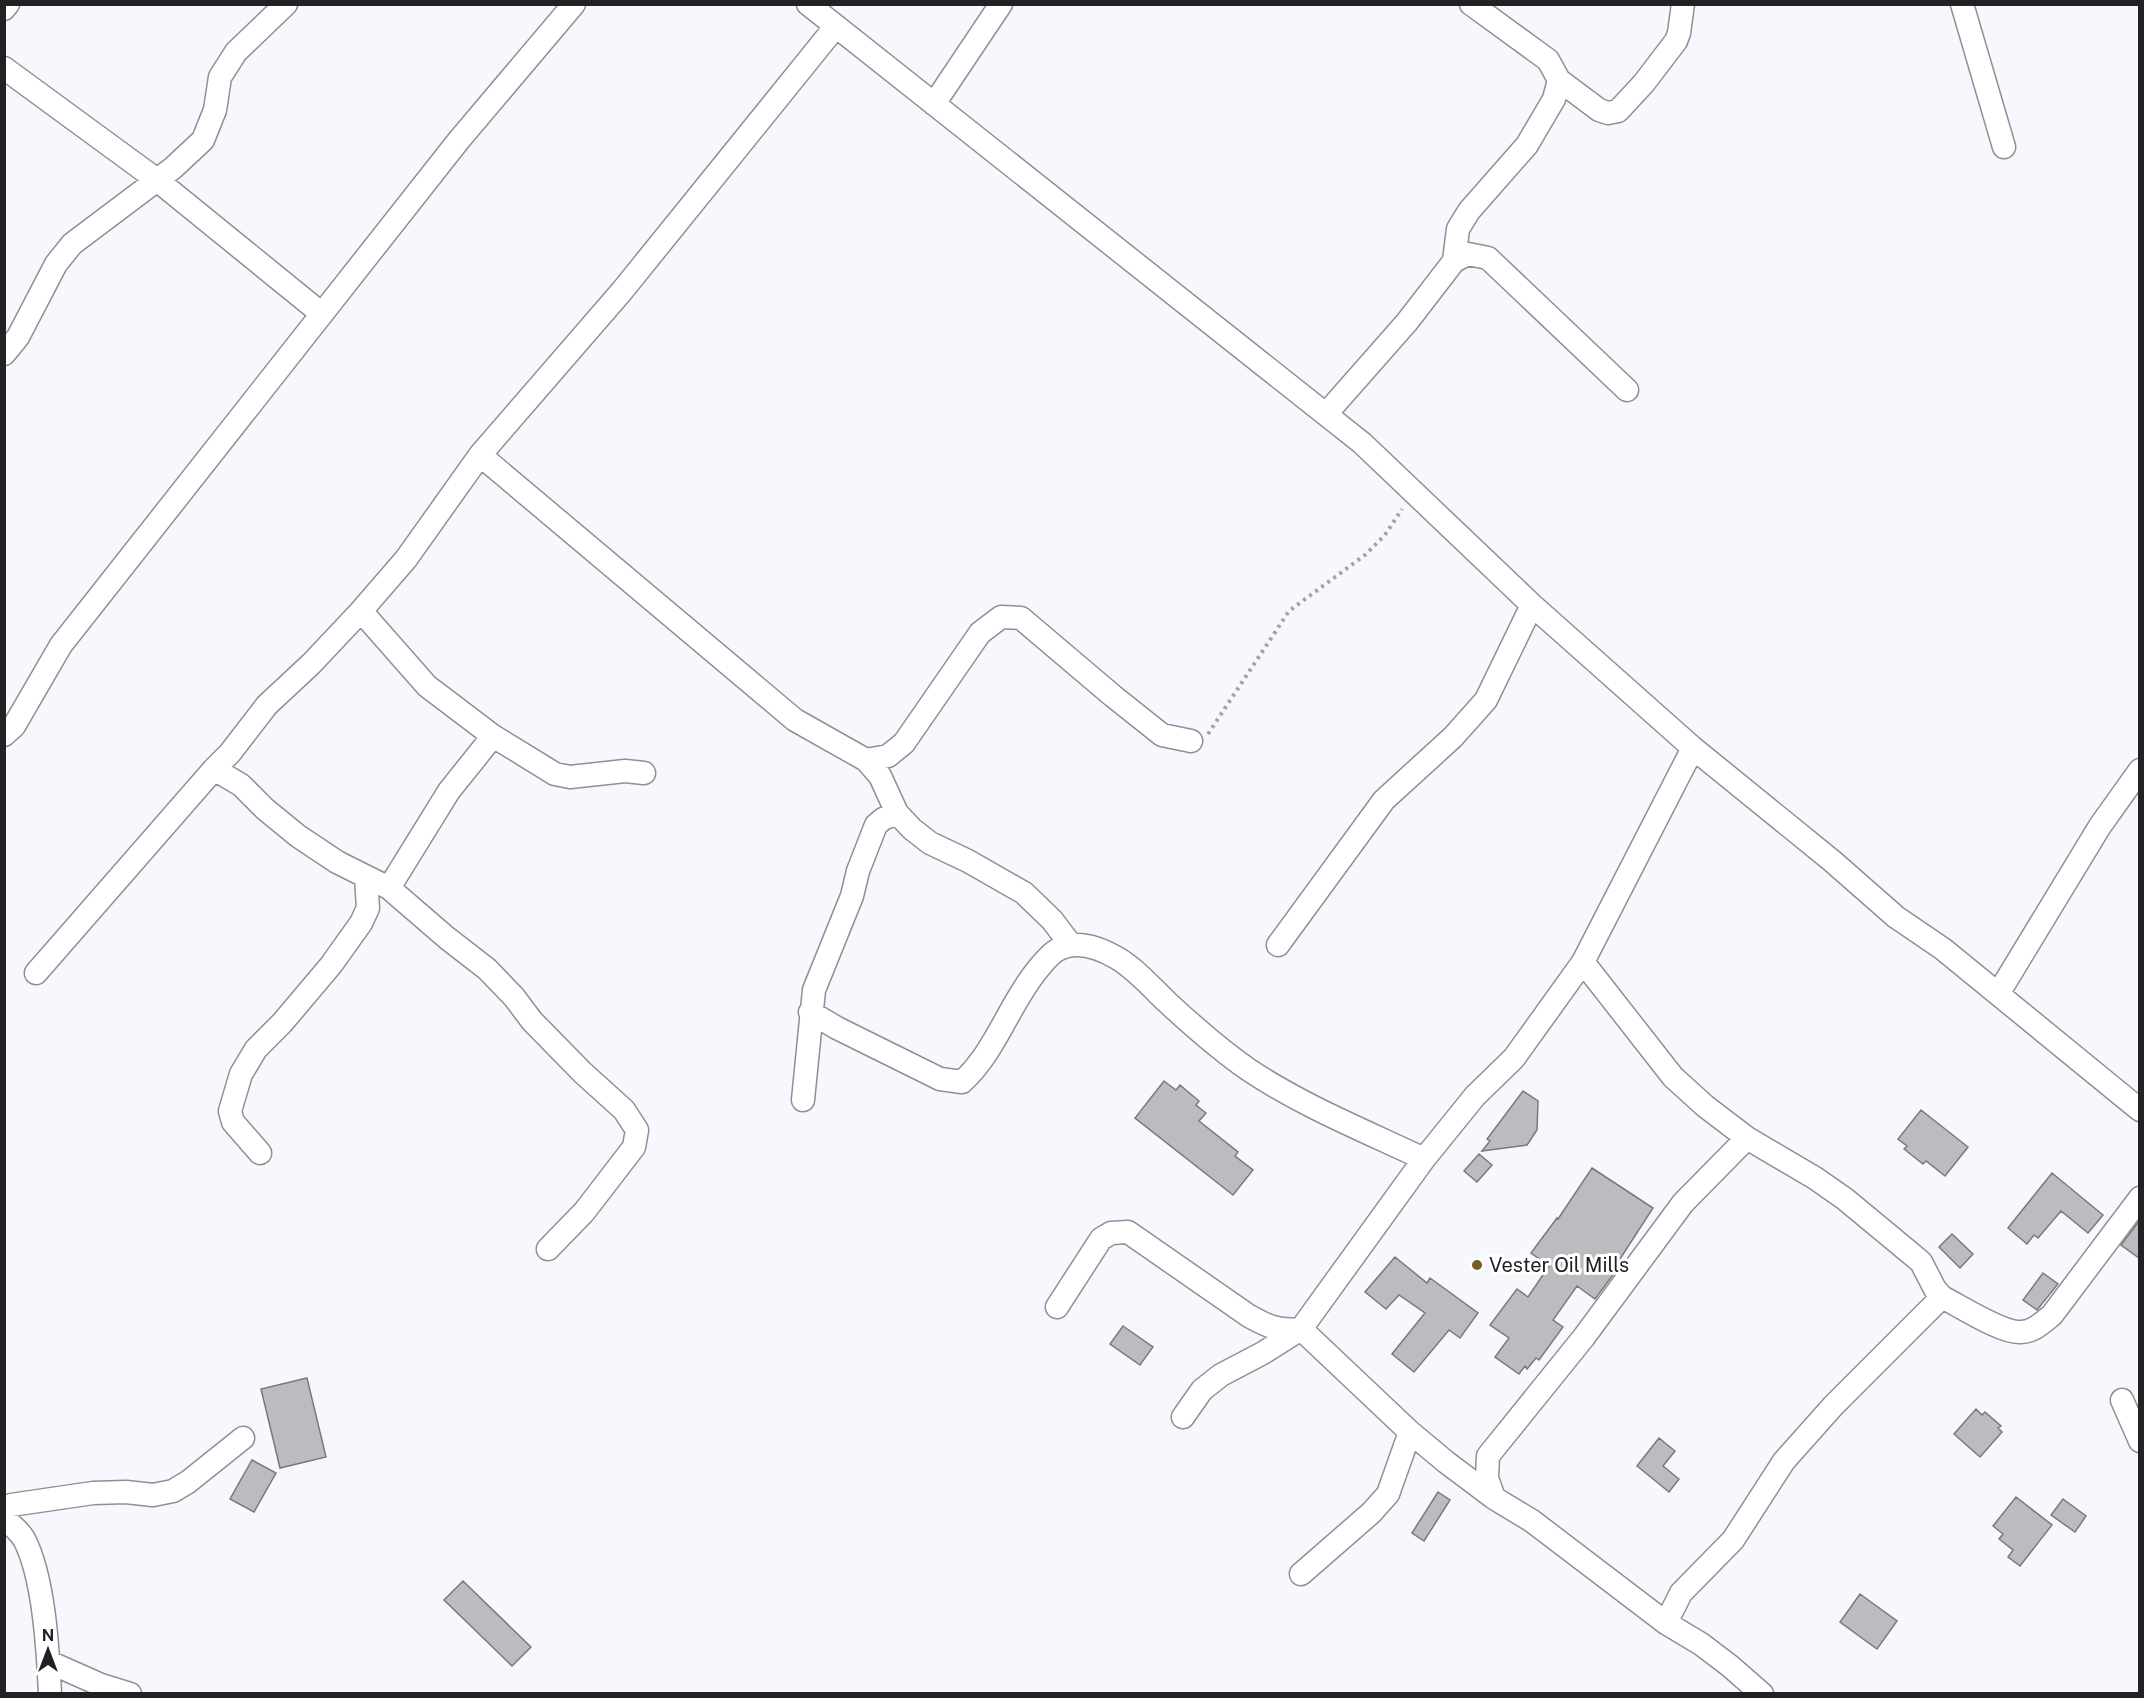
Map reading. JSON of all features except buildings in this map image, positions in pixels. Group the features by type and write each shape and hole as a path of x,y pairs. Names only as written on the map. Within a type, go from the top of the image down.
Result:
{"street":[{"path":"4,9 8,4"},
{"path":"4,354 18,337 56,264 72,244 157,180 203,140 215,110 220,77 236,52 286,4"},
{"path":"4,735 14,726 61,645 459,140 573,4"},
{"path":"808,4 1362,443 1532,605 1693,748 1831,860 1896,918 1943,949 2139,1110"},
{"path":"934,104 1002,4"},
{"path":"1478,7 1548,60 1559,80 1599,110 1608,113 1618,111 1644,83 1676,41 1683,4"},
{"path":"1962,4 2004,147"},
{"path":"36,973 230,753 267,705 311,664 406,559 480,455 622,291 836,26"},
{"path":"4,68 157,180 322,314"},
{"path":"1454,261 1458,229 1469,211 1527,145 1554,99 1559,80"},
{"path":"1326,414 1407,322 1454,261 1468,254 1488,258 1627,390"},
{"path":"480,455 795,720 866,760 880,776 897,813 930,843 968,861 1024,893 1052,920 1071,945"},
{"path":"1278,945 1384,800 1453,737 1486,700 1532,605"},
{"path":"361,611 427,686 492,736 555,774 570,777 625,771 644,773"},
{"path":"866,760 888,756 904,742 980,633 1002,617 1021,618 1162,735 1191,741"},
{"path":"389,888 449,791 492,736"},
{"path":"1183,1417 1202,1390 1221,1375 1263,1353 1301,1329 1424,1159 1475,1096 1514,1058 1582,962 1693,748"},
{"path":"214,769 241,785 265,809 298,836 337,862 389,888 487,969 514,997 532,1021 583,1073 624,1110 637,1130 634,1148 584,1212 548,1249"},
{"path":"1998,994 2100,826 2139,770"},
{"path":"803,1100 814,990 852,896 858,871 876,825 897,813"},
{"path":"260,1153 233,1122 230,1111 241,1074 256,1049 282,1023 331,965 361,923 368,908 366,878"},
{"path":"810,1012 837,1028 940,1078 962,1082 973,1072 996,1038 1028,982 1054,952 1071,945 1093,946 1125,963 1197,1031 1250,1070 1311,1105 1424,1159"},
{"path":"1582,962 1673,1077 1705,1106 1747,1138 1815,1178 1845,1199 1921,1262 1935,1289 1942,1297 2003,1329 2019,1332 2035,1329 2052,1315 2139,1197"},
{"path":"1494,1498 1487,1478 1488,1456 1584,1337 1683,1203 1747,1138"},
{"path":"1057,1307 1101,1239 1111,1233 1128,1232 1249,1316 1267,1326 1282,1330 1301,1329 1410,1432 1446,1462 1494,1498 1532,1521 1666,1623 1701,1644 1762,1694"},
{"path":"1666,1623 1681,1593 1733,1540 1785,1461 1833,1406 1942,1297"},
{"path":"2122,1400 2139,1441"},
{"path":"1301,1574 1371,1513 1388,1494 1410,1432"},
{"path":"4,1508 93,1493 126,1492 153,1495 173,1491 188,1482 243,1438"},
{"path":"4,1519 16,1528 24,1539 39,1586 49,1662 50,1694"},
{"path":"49,1662 101,1685 130,1694"}],"path":[{"path":"1191,741 1207,736 1289,611 1365,555 1385,535 1414,491"}],"place":[{"name":"Vester Oil Mills","path":"1477,1265"}]}
